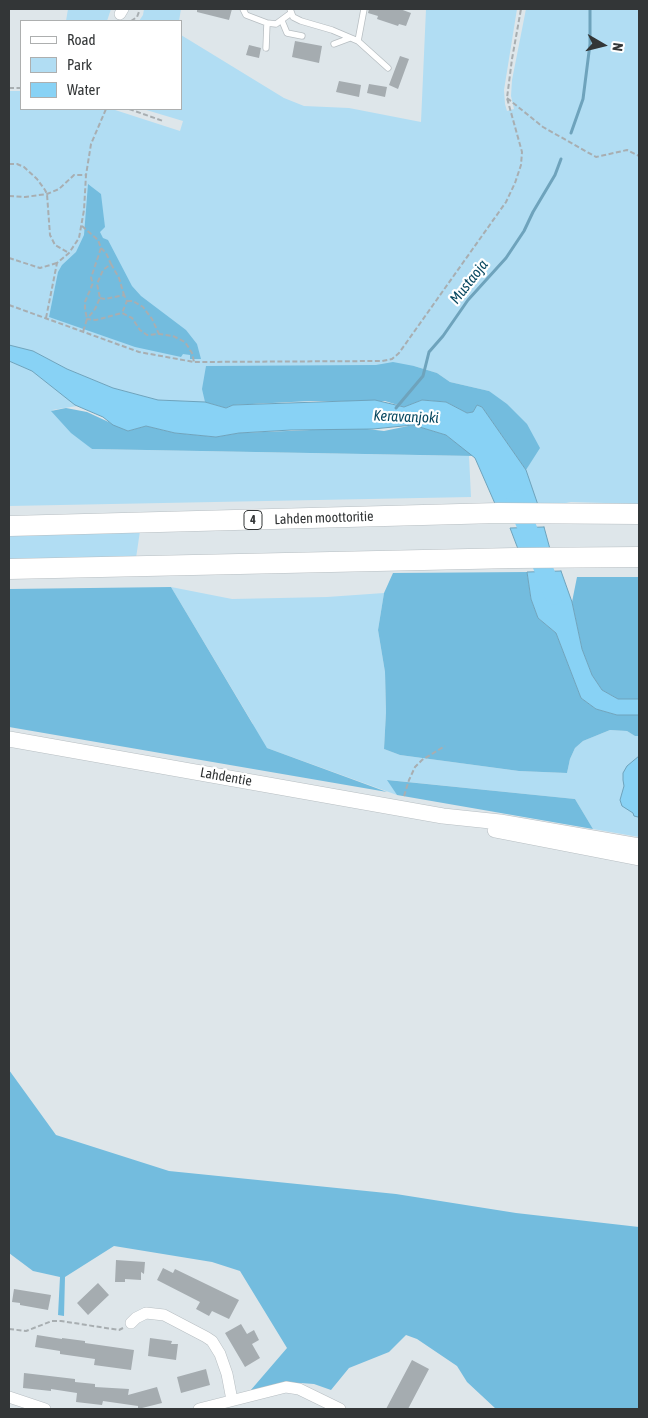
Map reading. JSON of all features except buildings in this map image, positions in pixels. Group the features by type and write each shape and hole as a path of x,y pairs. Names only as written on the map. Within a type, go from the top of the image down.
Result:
{"highway":[{"name":"Lahden moottoritie","path":"9,526 498,513 639,514"},
{"path":"9,569 639,557"}],"main road":[{"name":"Lahdentie","path":"9,739 443,816 497,831 601,845 639,846"},
{"name":"Lahdentie","path":"601,845 639,858"}],"street":[{"path":"131,1323 146,1313 164,1315 212,1341 223,1360 232,1400"},
{"path":"199,1409 286,1387 292,1387 312,1394 340,1409"},
{"path":"9,1396 45,1409"}],"lane":[{"path":"243,9 246,15 267,23 276,24 282,21 291,11 293,17 358,41 388,68"},
{"path":"358,41 364,9"},
{"path":"282,21 287,33 302,36"},
{"path":"266,48 267,23"},
{"path":"334,44 350,38"}],"path":[{"path":"132,20 137,17 140,9"},
{"path":"9,305 139,352 194,362 382,361 392,359 399,353 506,202 515,183 521,165 522,152 507,98 521,9"},
{"path":"507,98 543,127 596,157 627,150 639,156"},
{"path":"9,258 40,268 57,263 70,253 79,238 82,226 86,175 91,144 106,110"},
{"path":"132,110 163,121"},
{"path":"9,164 17,164 30,171 47,194 50,235 56,246 70,253"},
{"path":"9,196 25,198 47,194 59,190 74,175 86,175"},
{"path":"82,226 98,240 119,278 127,301 122,313"},
{"path":"87,319 86,302 93,284 91,278 101,248"},
{"path":"46,318 57,263"},
{"path":"83,332 87,319 95,309 100,298 97,284 103,270 111,264"},
{"path":"91,289 98,286"},
{"path":"100,298 105,299 124,295"},
{"path":"127,301 133,301 143,308 152,319 159,334"},
{"path":"87,319 96,320 122,313 132,318 140,330 147,335 173,336 185,342 192,353 194,362"},
{"path":"402,809 408,780 415,767 422,760 445,746"},
{"path":"9,1329 26,1331 52,1321 61,1321 119,1330 131,1323"}],"green space":[{"path":"68,9 111,9 107,20 66,20"},
{"path":"144,9 181,9 179,20 140,20"},
{"path":"426,9 517,9 504,90 507,111 514,109 511,96 512,80 526,9 639,9 639,504 571,502 556,505 535,505 526,470 539,447 489,391 450,382 437,373 414,366 233,405 158,400 113,388 67,369 33,351 9,345 9,91 20,91 20,110 115,110 180,131 183,121 146,110 182,110 182,36 284,98 304,106 349,108 421,122"},
{"path":"9,361 32,371 77,406 52,410 92,449 469,456 471,497 9,506"},
{"path":"140,531 136,558 9,560 9,533"},
{"path":"171,587 232,599 327,597 384,593 378,630 385,672 386,712 384,749 400,755 519,771 567,773 575,748 583,741 610,730 627,731 635,736 639,736 639,837 593,829 575,799 388,780 397,795 267,748 9,681 253,724"}],"shaded area":[{"path":"88,184 101,194 105,227 100,232 103,238 108,240 132,286 141,296 186,330 197,344 201,359 190,359 190,355 183,354 181,357 135,347 49,317 58,272 62,265 76,252 84,235"},
{"path":"393,362 437,373 450,382 489,391 507,404 527,424 540,448 526,470 482,407 477,405 473,412 467,413 446,402 422,400 404,407 385,401 311,401 233,405 226,408 205,402 202,389 206,366 376,365"},
{"path":"66,408 87,412 128,431 146,426 175,433 216,437 239,433 359,428 384,431 413,425 446,435 474,456 92,449 71,433 51,411"},
{"path":"527,572 531,599 538,618 556,633 581,698 596,709 617,715 639,715 639,736 635,736 627,731 610,730 583,741 575,748 567,773 519,771 400,755 384,749 386,712 385,672 378,630 384,593 393,573"},
{"path":"577,577 639,577 639,699 618,699 602,690 592,675 582,649 572,602"},
{"path":"171,587 267,748 387,792 9,727 9,589"},
{"path":"387,780 575,799 593,829 397,795"},
{"path":"9,1070 56,1135 169,1171 396,1194 516,1213 639,1227 639,1409 496,1409 467,1382 457,1366 417,1339 406,1335 389,1352 349,1368 331,1390 314,1384 301,1383 250,1391 287,1348 240,1271 212,1262 114,1246 65,1277 64,1316 58,1315 60,1277 33,1271 9,1253"}],"water":[{"path":"9,345 33,351 67,369 113,388 158,400 205,402 226,408 233,405 375,400 404,407 422,400 446,402 467,413 473,412 477,405 482,407 526,470 538,505 496,506 475,458 446,435 413,425 373,429 239,433 216,437 175,433 146,426 128,431 113,425 103,417 75,405 32,371 9,361"},
{"path":"544,527 550,549 518,549 510,528"},
{"path":"561,571 572,602 582,649 592,675 602,690 618,699 639,699 639,715 617,715 596,709 581,698 556,633 538,618 531,599 527,572"},
{"path":"639,756 638,817 622,806 620,800 624,786 623,773 627,766"}],"waterway":[{"name":"Mustaoja","path":"571,133 583,99 590,44 590,9"},
{"name":"Mustaoja","path":"396,408 423,376 429,352 443,336 468,300 506,258 524,231 555,175 561,159"},
{"name":"Keravanjoki","path":"516,500 554,595"}]}
